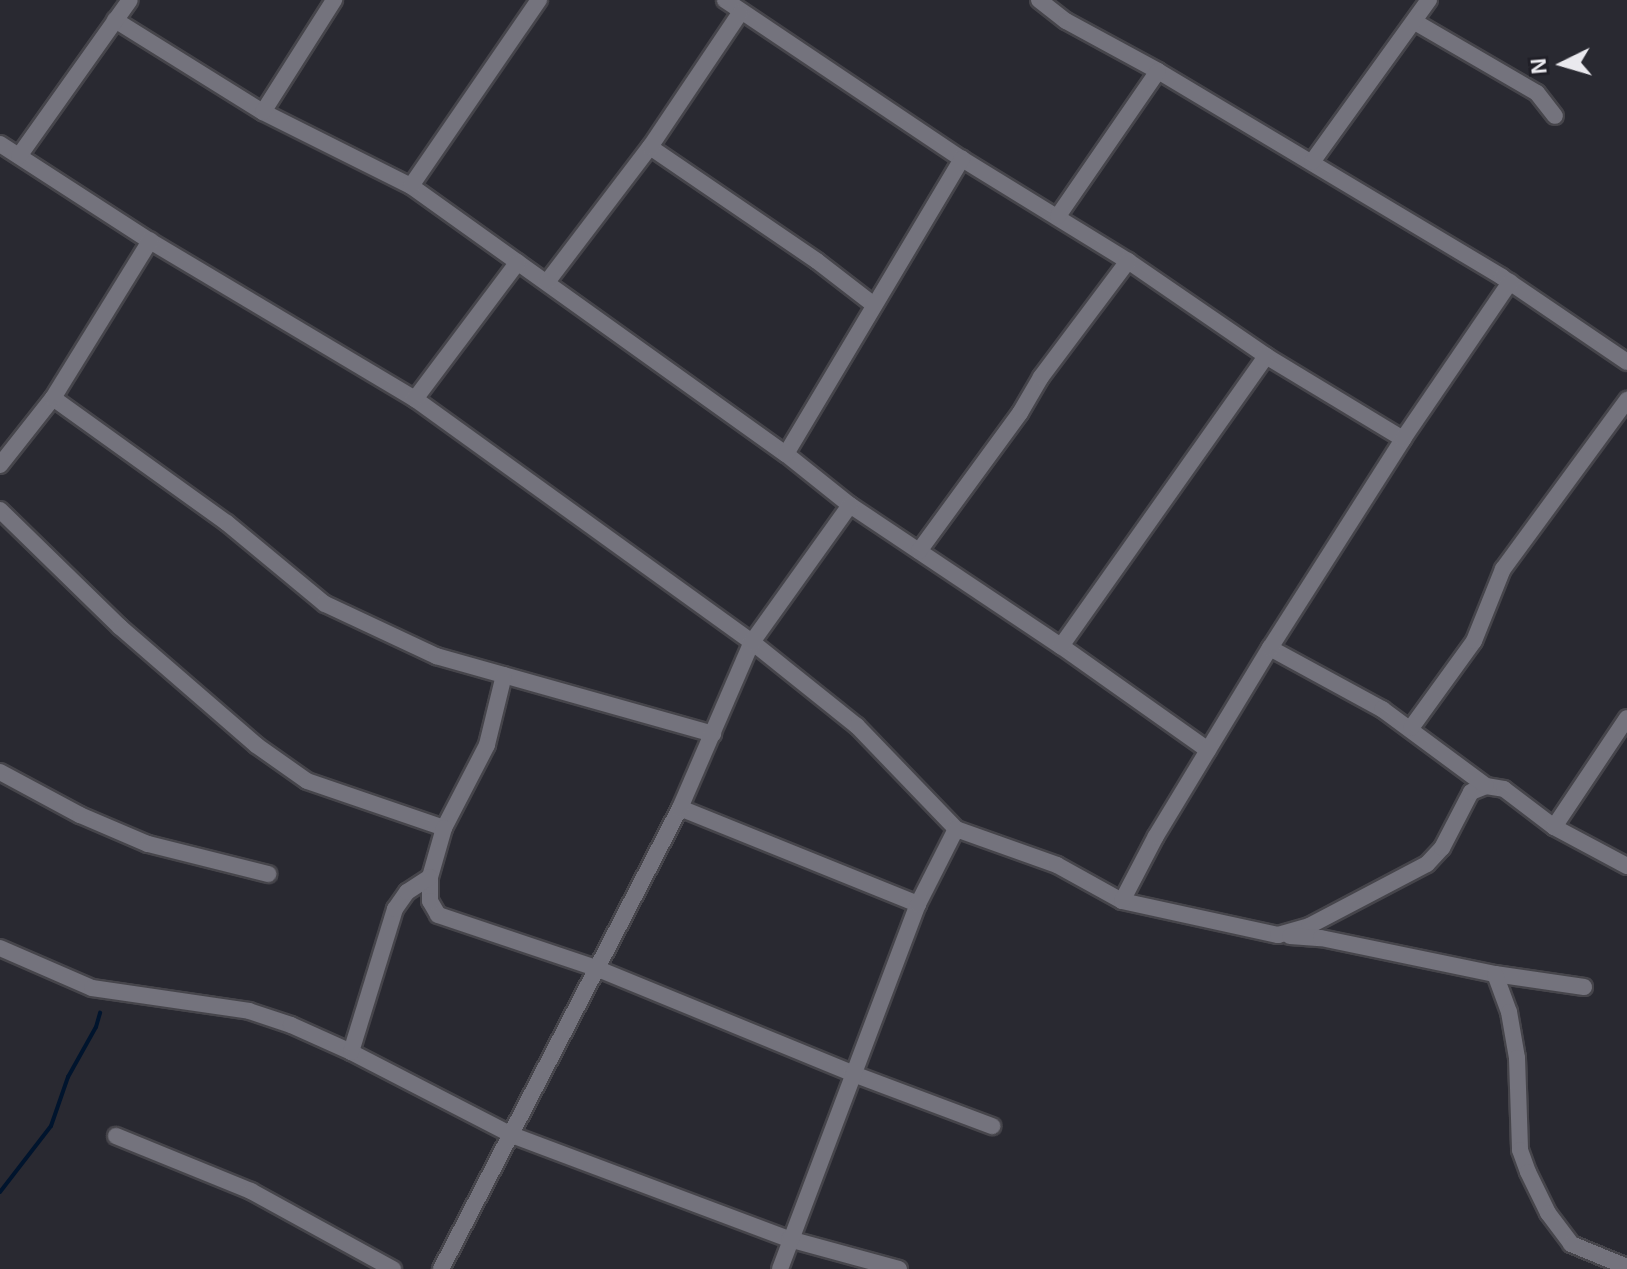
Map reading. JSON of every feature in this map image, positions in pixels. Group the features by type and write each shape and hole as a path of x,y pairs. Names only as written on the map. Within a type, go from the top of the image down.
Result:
{"street":[{"path":"19,156 130,0"},
{"path":"263,112 334,0"},
{"path":"411,186 539,0"},
{"path":"725,0 740,13 962,159 1128,261 1266,356 1403,439"},
{"path":"1039,0 1066,21 1158,71 1510,282 1627,362"},
{"path":"1312,162 1429,0"},
{"path":"547,282 650,147 740,13"},
{"path":"115,20 263,112 411,186 786,454 850,505 1061,646 1208,750"},
{"path":"1415,22 1537,93 1555,116"},
{"path":"1058,216 1158,71"},
{"path":"0,144 150,241 415,399 752,642 857,726 956,829 1057,865 1122,901 1278,935 1321,938 1495,974 1584,987"},
{"path":"650,147 817,261 874,305"},
{"path":"786,454 962,159"},
{"path":"0,465 53,398 150,241"},
{"path":"919,551 1020,413 1041,377 1128,261"},
{"path":"415,399 518,262"},
{"path":"1122,901 1270,648 1403,439 1510,282"},
{"path":"1061,646 1266,356"},
{"path":"53,398 227,523 325,604 436,656 713,734"},
{"path":"1411,728 1474,641 1503,569 1627,400"},
{"path":"441,1269 680,808 752,642 850,505"},
{"path":"0,510 120,627 256,745 307,781 444,828"},
{"path":"1270,648 1382,709 1486,786 1504,789 1554,827 1627,866"},
{"path":"504,675 487,745 444,828 430,877 430,901 438,915 598,969 851,1073 992,1126"},
{"path":"1554,827 1627,718"},
{"path":"0,772 80,815 148,844 268,874"},
{"path":"1278,935 1309,926 1427,864 1442,848 1471,792 1486,786"},
{"path":"680,808 918,904"},
{"path":"780,1269 851,1073 918,904 956,829"},
{"path":"351,1052 395,909 407,892 430,877"},
{"path":"0,948 92,988 249,1011 351,1052 512,1135 789,1239 899,1269"},
{"path":"1495,974 1509,1012 1517,1058 1520,1150 1528,1172 1548,1213 1571,1244 1627,1267"},
{"path":"116,1136 251,1191 393,1269"}],"waterway":[{"path":"0,1192 51,1126 68,1077 96,1027 100,1013"}]}
